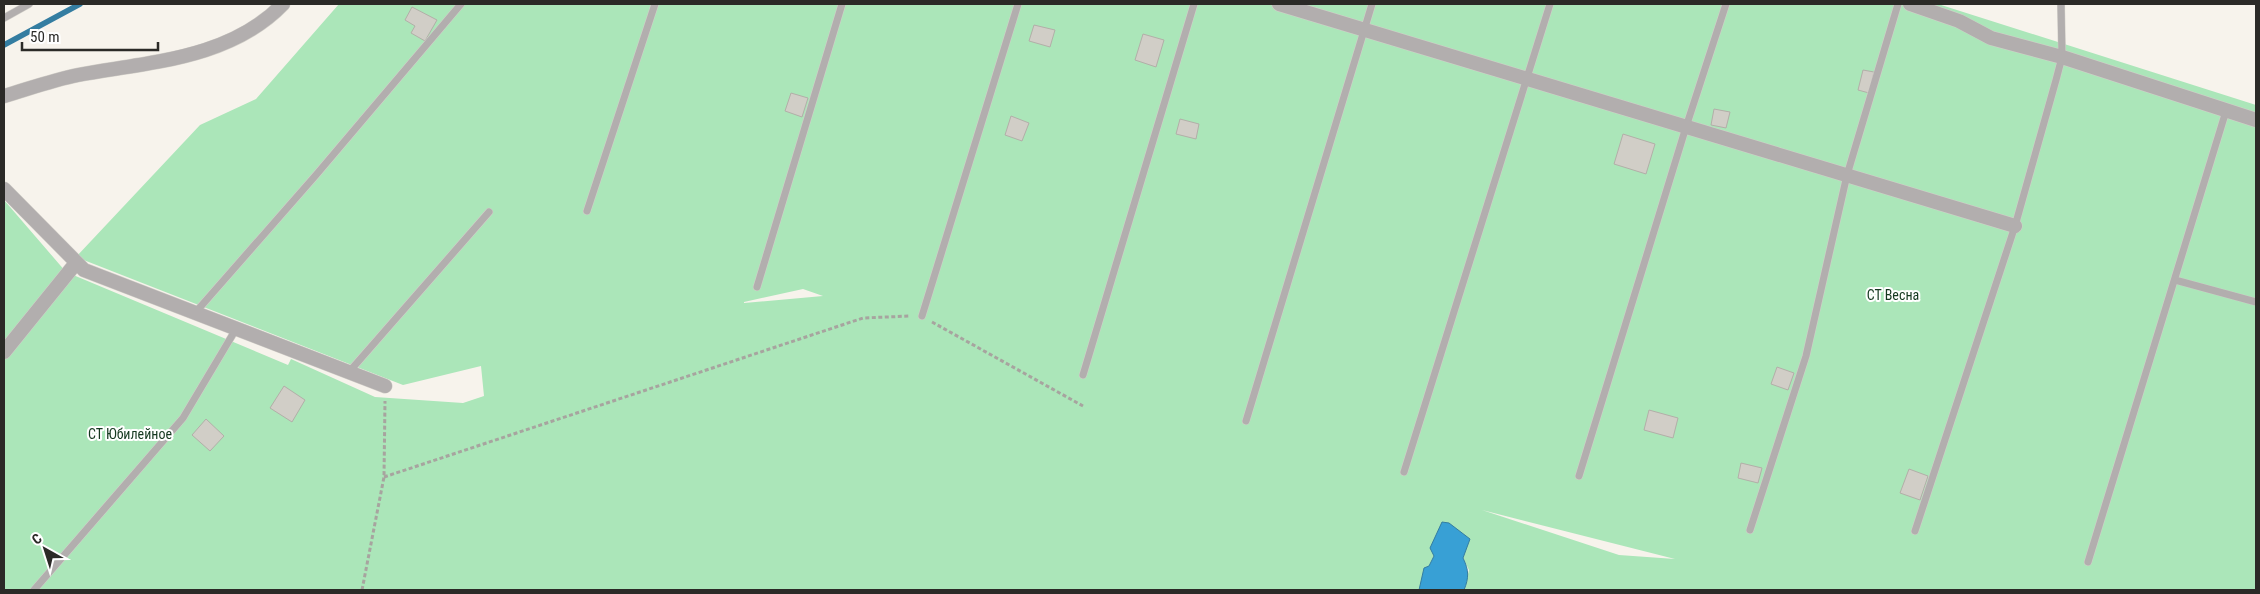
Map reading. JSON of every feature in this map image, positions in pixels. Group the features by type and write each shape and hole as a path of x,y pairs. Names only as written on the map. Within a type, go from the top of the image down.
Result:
{"street":[{"path":"4,96 74,76 214,49 246,34 270,18 283,4"},
{"path":"1279,4 2015,226"},
{"path":"1910,4 1959,21 1991,38 2062,57 2256,120"},
{"path":"4,189 84,270 385,386"},
{"path":"4,352 76,263"}],"lane":[{"path":"4,18 29,4"},
{"path":"195,313 316,175 461,4"},
{"path":"587,211 655,4"},
{"path":"757,287 842,4"},
{"path":"922,316 1018,4"},
{"path":"1083,376 1194,4"},
{"path":"1246,421 1372,4"},
{"path":"1404,472 1525,78 1550,4"},
{"path":"1579,476 1686,127 1726,4"},
{"path":"1750,530 1806,356 1847,176 1898,4"},
{"path":"1915,531 2015,226 2062,57 2061,4"},
{"path":"2088,562 2226,110"},
{"path":"349,372 490,212"},
{"path":"2175,280 2256,302"},
{"path":"34,590 183,418 236,329"}],"path":[{"path":"384,477 863,318 922,316 1084,406"},
{"path":"362,590 384,477 385,386"}],"green space":[{"name":"СТ Весна","path":"339,4 1938,4 2256,105 2256,590 1464,590 1469,570 1463,558 1469,539 1434,556 1419,590 4,590 4,200 66,272 288,365 291,359 375,397 463,403 484,396 481,366 403,385 76,257 200,125 256,99","holes":["803,289 823,296 744,303 744,302","1482,510 1675,559 1619,555"]}],"water":[{"path":"1442,522 1449,523 1470,539 1463,558 1467,570 1466,586 1464,590 1419,590 1424,568 1429,566 1434,556 1430,548"}],"building":[{"path":"412,7 437,20 425,41 411,33 415,26 405,20"},
{"path":"1034,25 1055,30 1050,47 1029,41"},
{"path":"1143,34 1164,40 1156,67 1135,60"},
{"path":"1863,70 1874,72 1869,93 1858,90"},
{"path":"791,93 808,98 802,117 785,111"},
{"path":"1714,109 1730,112 1726,128 1711,125"},
{"path":"1011,116 1029,123 1022,141 1005,135"},
{"path":"1180,119 1199,124 1196,139 1176,134"},
{"path":"1623,134 1655,144 1646,174 1614,164"},
{"path":"1777,367 1794,373 1788,390 1771,384"},
{"path":"284,386 305,400 292,422 270,408"},
{"path":"1649,410 1678,418 1673,438 1644,430"},
{"path":"206,419 224,436 210,451 192,435"},
{"path":"1741,463 1762,468 1758,483 1738,478"},
{"path":"1909,469 1928,476 1920,500 1900,493"}],"waterway":[{"path":"4,45 80,4"}],"park label":[{"name":"СТ Юбилейное","path":"130,434"}]}
